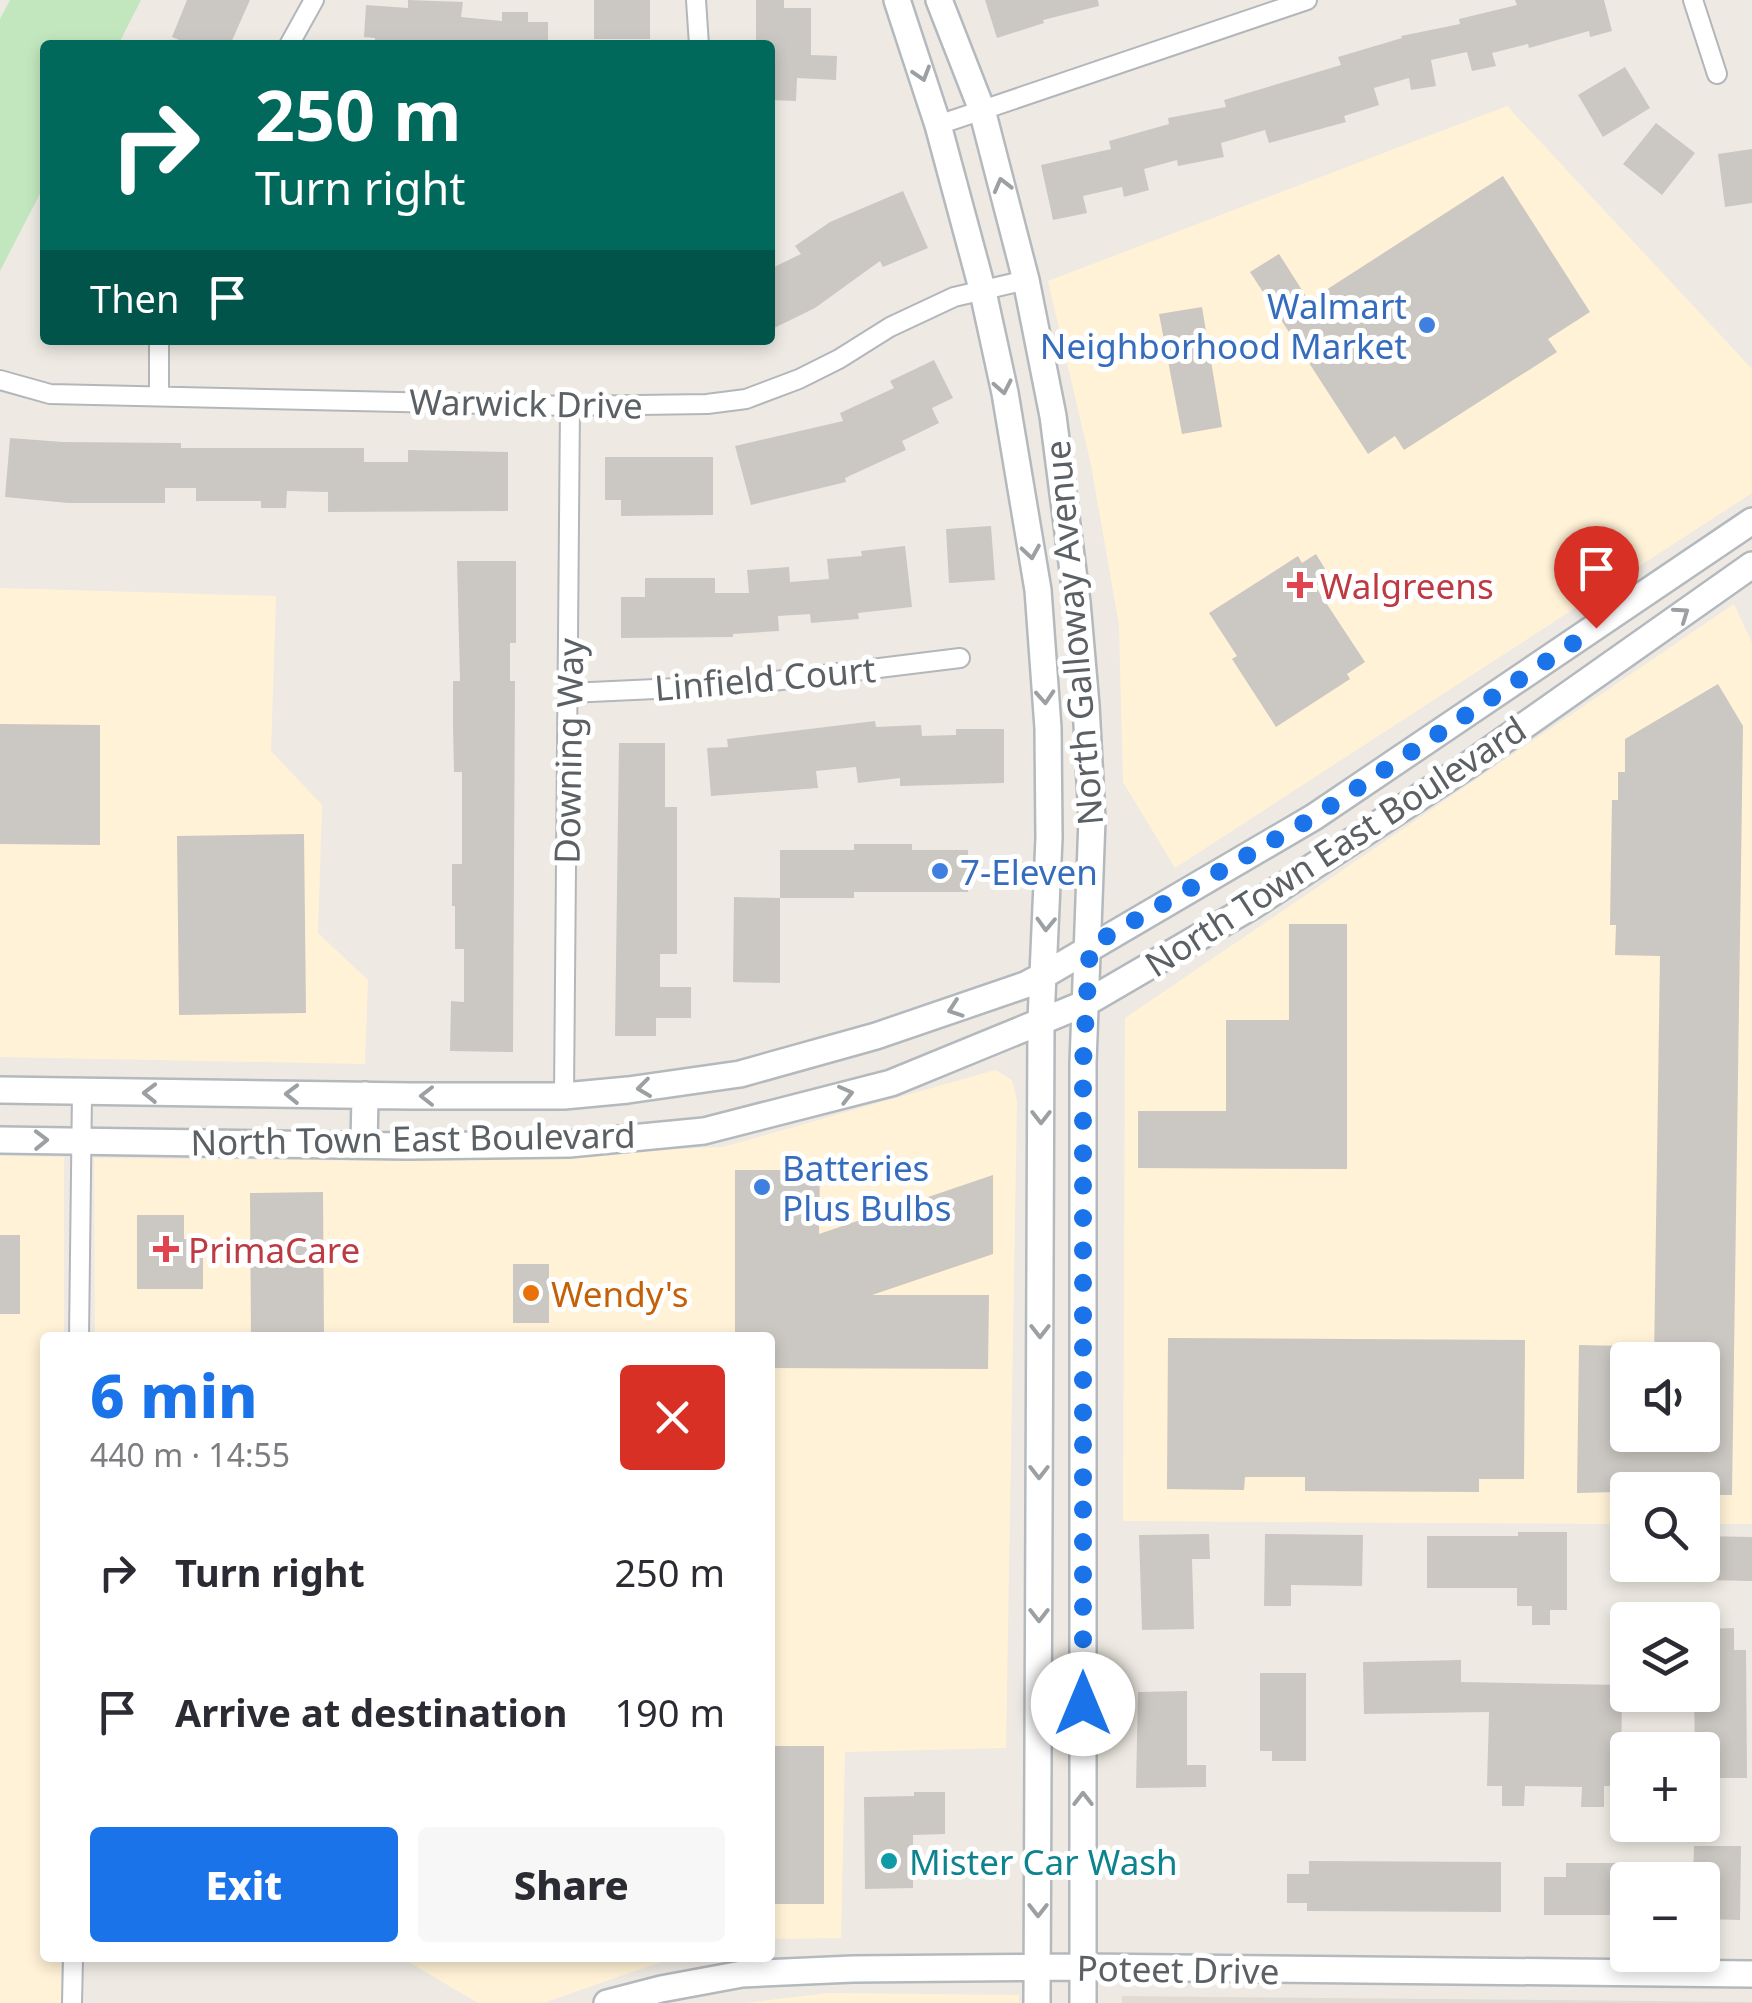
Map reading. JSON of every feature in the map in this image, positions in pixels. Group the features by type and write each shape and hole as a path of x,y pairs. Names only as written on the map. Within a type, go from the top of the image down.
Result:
{"main road":[{"name":"North Galloway Avenue","path":"897,0 938,125 983,292 1038,600 1050,803 1046,974 1041,1020 1037,2003"},
{"name":"North Galloway Avenue","path":"939,0 982,110 1026,280 1053,416 1076,595 1092,819 1082,1380 1083,2003"},
{"name":"North Town East Boulevard","path":"0,1090 564,1096 740,1074 876,1036 1025,985 1046,974 1338,801 1752,522"},
{"name":"North Town East Boulevard","path":"0,1140 568,1144 704,1130 891,1083 1086,1002 1254,905 1467,766 1752,565"},
{"path":"1038,600 1076,595"},
{"path":"1523,678 1546,711"},
{"path":"1338,801 1360,834"},
{"path":"740,1074 751,1118"},
{"path":"364,1145 365,1094"},
{"path":"1040,1380 1082,1380"},
{"path":"1039,1666 1083,1665"},
{"name":"Poteet Drive","path":"607,2003 742,1974 853,1969 1083,1967 1752,1974"}],"street":[{"path":"293,40 314,0"},
{"path":"696,0 699,40"},
{"path":"938,125 1307,0"},
{"path":"1694,0 1717,74"},
{"name":"Warwick Drive","path":"0,380 50,394 570,406 707,404 746,399 840,359 926,308 954,297 1026,280"},
{"path":"158,345 160,395"},
{"name":"Downing Way","path":"564,1096 570,406"},
{"name":"Linfield Court","path":"569,693 742,686 960,658"},
{"path":"79,1332 82,1092"},
{"path":"72,1962 72,2003"}],"shaded area":[{"path":"1507,106 1752,369 1752,493 1175,868 1123,782 1119,625 1091,465 1048,281"},
{"path":"0,588 276,596 271,751 322,805 318,933 368,980 365,1064 0,1057"},
{"path":"1734,604 1752,643 1752,1524 1720,1524 1720,1472 1610,1472 1610,1524 1123,1521 1125,1018"},
{"path":"995,1070 1012,1080 1017,1101 1006,1748 845,1752 841,1938 775,1939 775,1332 95,1332 94,1158 391,1161 723,1147"},
{"path":"0,1156 64,1157 64,1332 40,1332 40,1962 61,1962 61,2003 0,2003"},
{"path":"409,1962 661,1962 543,2003 478,2003"},
{"path":"828,1993 1019,1995 1019,2003 746,2003"},
{"path":"1122,1996 1752,2002 1752,2003 1122,2003"}],"green space":[{"path":"10,0 141,0 121,40 40,40 40,194 0,271 0,19"}],"building":[{"path":"187,0 250,0 232,40 172,37"},
{"path":"408,0 463,2 461,17 502,21 502,12 528,12 528,22 548,22 548,40 364,37 366,5 408,8"},
{"path":"594,0 650,0 650,39 594,39"},
{"path":"756,0 784,0 784,8 811,8 811,55 837,56 836,80 797,78 796,101 775,100 775,40 756,40"},
{"path":"985,0 1098,0 1099,6 1043,20 1044,23 997,38"},
{"path":"1515,0 1604,0 1612,31 1590,37 1589,31 1529,48 1528,44 1492,53 1496,66 1472,71 1467,52 1431,60 1436,86 1411,90 1409,78 1374,88 1379,105 1344,116 1346,122 1269,143 1265,130 1221,143 1224,157 1178,166 1177,160 1144,169 1149,190 1124,197 1122,187 1083,196 1087,213 1053,220 1041,165 1111,149 1109,141 1169,124 1168,118 1226,107 1224,100 1341,65 1338,57 1401,36 1460,24 1459,19 1517,5"},
{"path":"1625,67 1650,108 1603,137 1578,95"},
{"path":"1656,123 1695,153 1662,195 1623,164"},
{"path":"1752,149 1752,203 1725,207 1718,154"},
{"name":"Walmart Neighborhood Market","path":"1503,176 1590,312 1548,339 1557,352 1404,450 1395,436 1368,454 1250,272 1279,254 1309,301"},
{"path":"903,191 928,248 883,267 880,261 815,308 775,328 775,267 801,254 795,246 830,222"},
{"path":"1202,307 1222,427 1182,434 1159,314"},
{"path":"934,360 953,398 932,408 939,423 902,441 906,450 845,478 846,482 751,505 735,446 843,421 840,413 894,388 890,381"},
{"path":"10,438 181,443 181,448 364,448 364,462 408,462 408,450 508,452 508,511 328,512 328,492 287,491 286,508 261,508 261,501 196,501 196,488 165,488 165,503 68,503 5,497"},
{"path":"605,457 713,457 713,515 621,516 621,500 605,500"},
{"path":"991,526 995,580 949,583 946,529"},
{"path":"905,546 912,607 858,613 859,619 811,623 810,614 778,616 779,631 733,637 621,638 621,597 645,597 645,578 715,578 715,593 749,593 747,570 789,567 790,582 829,579 827,559"},
{"name":"Walgreens","path":"1316,554 1330,577 1315,586 1365,662 1347,674 1350,679 1276,727 1232,659 1237,656 1209,613 1298,556 1302,563"},
{"path":"457,561 516,561 516,643 510,643 510,681 515,681 513,1052 450,1051 451,1001 464,1002 464,949 455,949 452,906 452,864 462,864 462,772 454,772 453,727 453,681 460,681"},
{"path":"1718,684 1743,726 1732,1495 1720,1495 1720,1472 1610,1472 1610,1492 1577,1493 1579,1345 1610,1346 1610,1452 1720,1452 1720,1342 1654,1342 1660,956 1615,955 1616,925 1610,925 1612,800 1618,800 1618,772 1625,772 1625,739"},
{"path":"875,721 876,727 921,725 922,736 956,735 956,729 1004,729 1004,783 900,786 900,778 858,783 856,767 816,771 818,788 711,796 707,748 728,747 727,739"},
{"path":"0,724 100,725 100,845 0,844"},
{"path":"619,743 665,743 665,807 677,807 677,954 660,954 660,987 691,987 691,1018 656,1018 656,1036 615,1036"},
{"path":"304,834 306,1013 179,1015 177,836"},
{"path":"854,844 912,844 912,850 968,850 968,892 854,892 854,898 780,898 780,850 854,850"},
{"path":"734,897 780,898 780,983 733,982"},
{"path":"1289,924 1347,924 1347,1169 1138,1168 1138,1111 1226,1111 1226,1020 1289,1020"},
{"path":"735,1170 820,1170 819,1234 993,1175 993,1254 872,1295 989,1295 988,1369 775,1368 775,1332 735,1332"},
{"path":"323,1192 324,1332 251,1332 250,1193"},
{"name":"PrimaCare","path":"137,1215 184,1215 184,1239 194,1239 194,1258 203,1258 203,1289 137,1289"},
{"path":"0,1235 20,1235 20,1314 0,1314"},
{"name":"Wendy's","path":"513,1264 549,1264 549,1323 513,1323"},
{"path":"1168,1338 1525,1340 1524,1479 1479,1479 1479,1492 1305,1491 1305,1477 1245,1477 1244,1490 1167,1489"},
{"path":"1518,1532 1567,1532 1567,1610 1550,1610 1550,1625 1532,1625 1532,1606 1517,1606 1517,1588 1427,1588 1427,1536 1518,1536"},
{"path":"1209,1534 1210,1559 1192,1559 1194,1629 1142,1630 1139,1535"},
{"path":"1265,1534 1363,1535 1362,1586 1291,1585 1291,1606 1264,1606"},
{"path":"1720,1536 1752,1537 1752,1581 1720,1580"},
{"path":"1720,1628 1734,1628 1734,1650 1746,1650 1747,1778 1720,1778 1720,1732 1695,1732 1694,1712 1720,1712"},
{"path":"1461,1660 1461,1682 1610,1685 1610,1712 1622,1712 1622,1732 1610,1732 1610,1786 1604,1786 1604,1807 1581,1807 1582,1787 1525,1786 1524,1806 1502,1806 1502,1786 1487,1786 1489,1712 1364,1714 1363,1662"},
{"path":"1260,1673 1306,1673 1306,1761 1272,1761 1272,1751 1260,1751"},
{"path":"1187,1691 1187,1765 1206,1765 1206,1787 1136,1788 1138,1692"},
{"path":"775,1746 824,1746 824,1904 775,1904"},
{"name":"Mister Car Wash","path":"914,1792 945,1792 945,1834 913,1835 913,1888 865,1889 864,1797 914,1796"},
{"path":"1694,1846 1741,1846 1740,1920 1720,1919 1720,1862 1694,1862"},
{"path":"1309,1861 1501,1862 1501,1912 1307,1911 1307,1903 1287,1903 1287,1874 1309,1874"},
{"path":"1566,1863 1610,1863 1610,1915 1544,1915 1544,1877 1566,1877"}],"place":[{"name":"Walmart Neighborhood Market","path":"1427,325"},
{"name":"Walgreens","path":"1300,585"},
{"name":"7-Eleven","path":"940,871"},
{"name":"Batteries Plus Bulbs","path":"762,1187"},
{"name":"PrimaCare","path":"166,1249"},
{"name":"Wendy's","path":"531,1293"},
{"name":"Mister Car Wash","path":"889,1861"}],"route":[{"path":"1083,1704 1083,1063 1090,946 1314,817 1596,628"}]}
